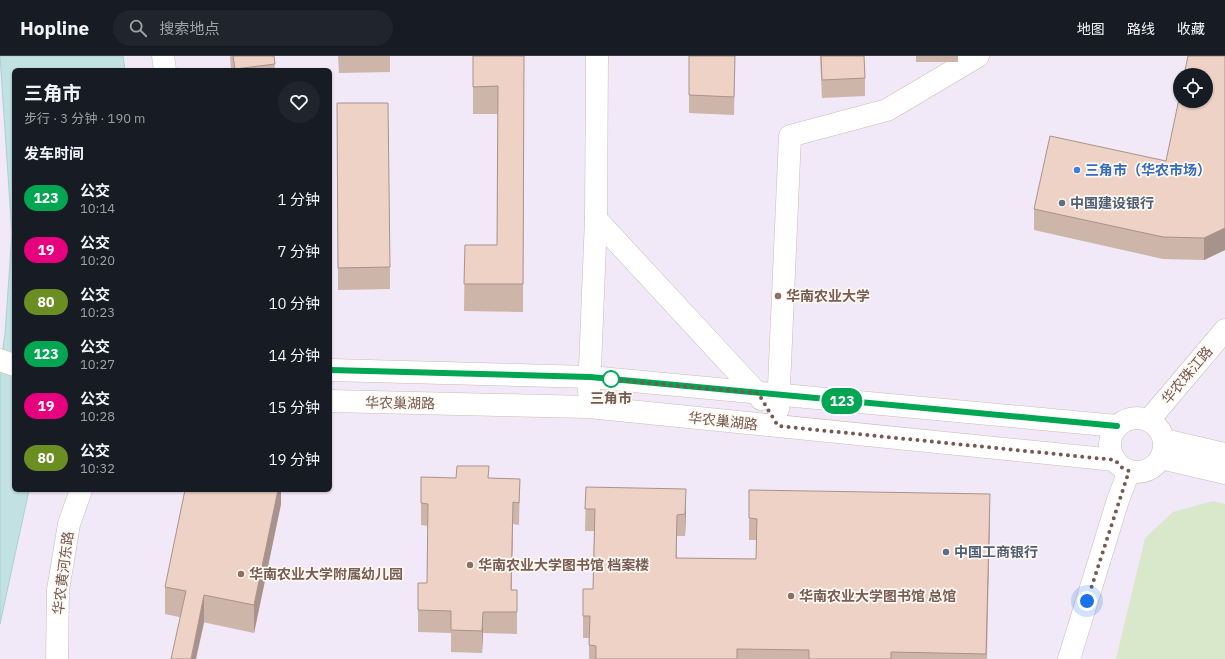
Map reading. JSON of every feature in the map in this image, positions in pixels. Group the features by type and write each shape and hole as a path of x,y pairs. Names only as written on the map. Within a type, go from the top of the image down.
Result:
{"street":[{"path":"163,56 165,68"},
{"path":"589,407 596,219 597,56"},
{"path":"778,426 768,394 790,136 887,110 978,56"},
{"path":"596,219 768,394"},
{"name":"华农珠江路","path":"1149,420 1225,330"},
{"path":"0,360 12,364"},
{"path":"332,370 590,377 1117,426"},
{"name":"华农巢湖路","path":"332,401 589,407 778,426 1122,465"},
{"path":"1132,418 1149,420 1156,425 1163,449 1155,465 1148,470 1138,472 1122,465 1111,452 1110,443 1117,426 1123,421 1132,418"},
{"path":"1163,449 1225,454"},
{"path":"1163,449 1225,473"},
{"path":"1069,659 1118,500 1122,465"},
{"name":"华农黄河东路","path":"57,659 58,590 69,524 80,492"}],"shaded area":[{"name":"华南农业大学","path":"0,56 1225,56 1225,659 0,659"}],"green space":[{"path":"1213,501 1225,504 1225,659 1116,659 1145,538 1173,512"}],"water":[{"path":"0,56 123,56 125,68 12,68 12,234"},
{"path":"12,234 12,492 29,492 0,624 0,369 5,334"}],"building":[{"path":"233,56 274,56 275,64 235,68"},
{"path":"473,56 524,56 523,284 464,284 465,245 497,245 498,86 473,87"},
{"path":"689,56 735,56 734,97 689,95"},
{"path":"821,56 864,56 865,78 822,80"},
{"name":"三角市（华农市场）","path":"1188,56 1225,56 1225,228 1204,238 1163,237 1034,209 1050,136 1166,161 1177,108 1213,108 1213,68 1185,68"},
{"path":"337,103 388,103 390,267 338,268"},
{"name":"华南农业大学图书馆 档案楼","path":"457,466 489,466 488,478 520,479 519,503 513,502 511,590 517,590 517,612 483,612 482,631 451,630 451,611 418,610 418,583 427,583 428,504 421,503 421,477 456,478"},
{"name":"华南农业大学图书馆 总馆","path":"586,487 686,489 685,514 677,515 676,558 756,559 757,519 749,518 749,490 990,494 986,654 891,652 891,659 809,659 809,650 737,649 737,659 596,659 596,646 589,645 590,616 583,616 583,589 593,589 595,509 585,509"},
{"path":"185,492 278,492 254,605 204,595 191,659 171,659 186,591 165,587"}],"bus line":[{"name":"123","path":"332,370 590,377 1117,426"}],"place":[{"name":"三角市（华农市场）","path":"1077,170"},
{"name":"中国建设银行","path":"1062,203"},
{"name":"华南农业大学","path":"778,296"},
{"name":"三角市","path":"611,379"},
{"name":"中国工商银行","path":"946,552"},
{"name":"华南农业大学图书馆 档案楼","path":"470,565"},
{"name":"华南农业大学附属幼儿园","path":"241,574"},
{"name":"华南农业大学图书馆 总馆","path":"791,596"}],"route":[{"path":"611,379 605,379 758,393 778,426 1115,460 1121,467 1129,471 1118,500 1087,601"}]}
